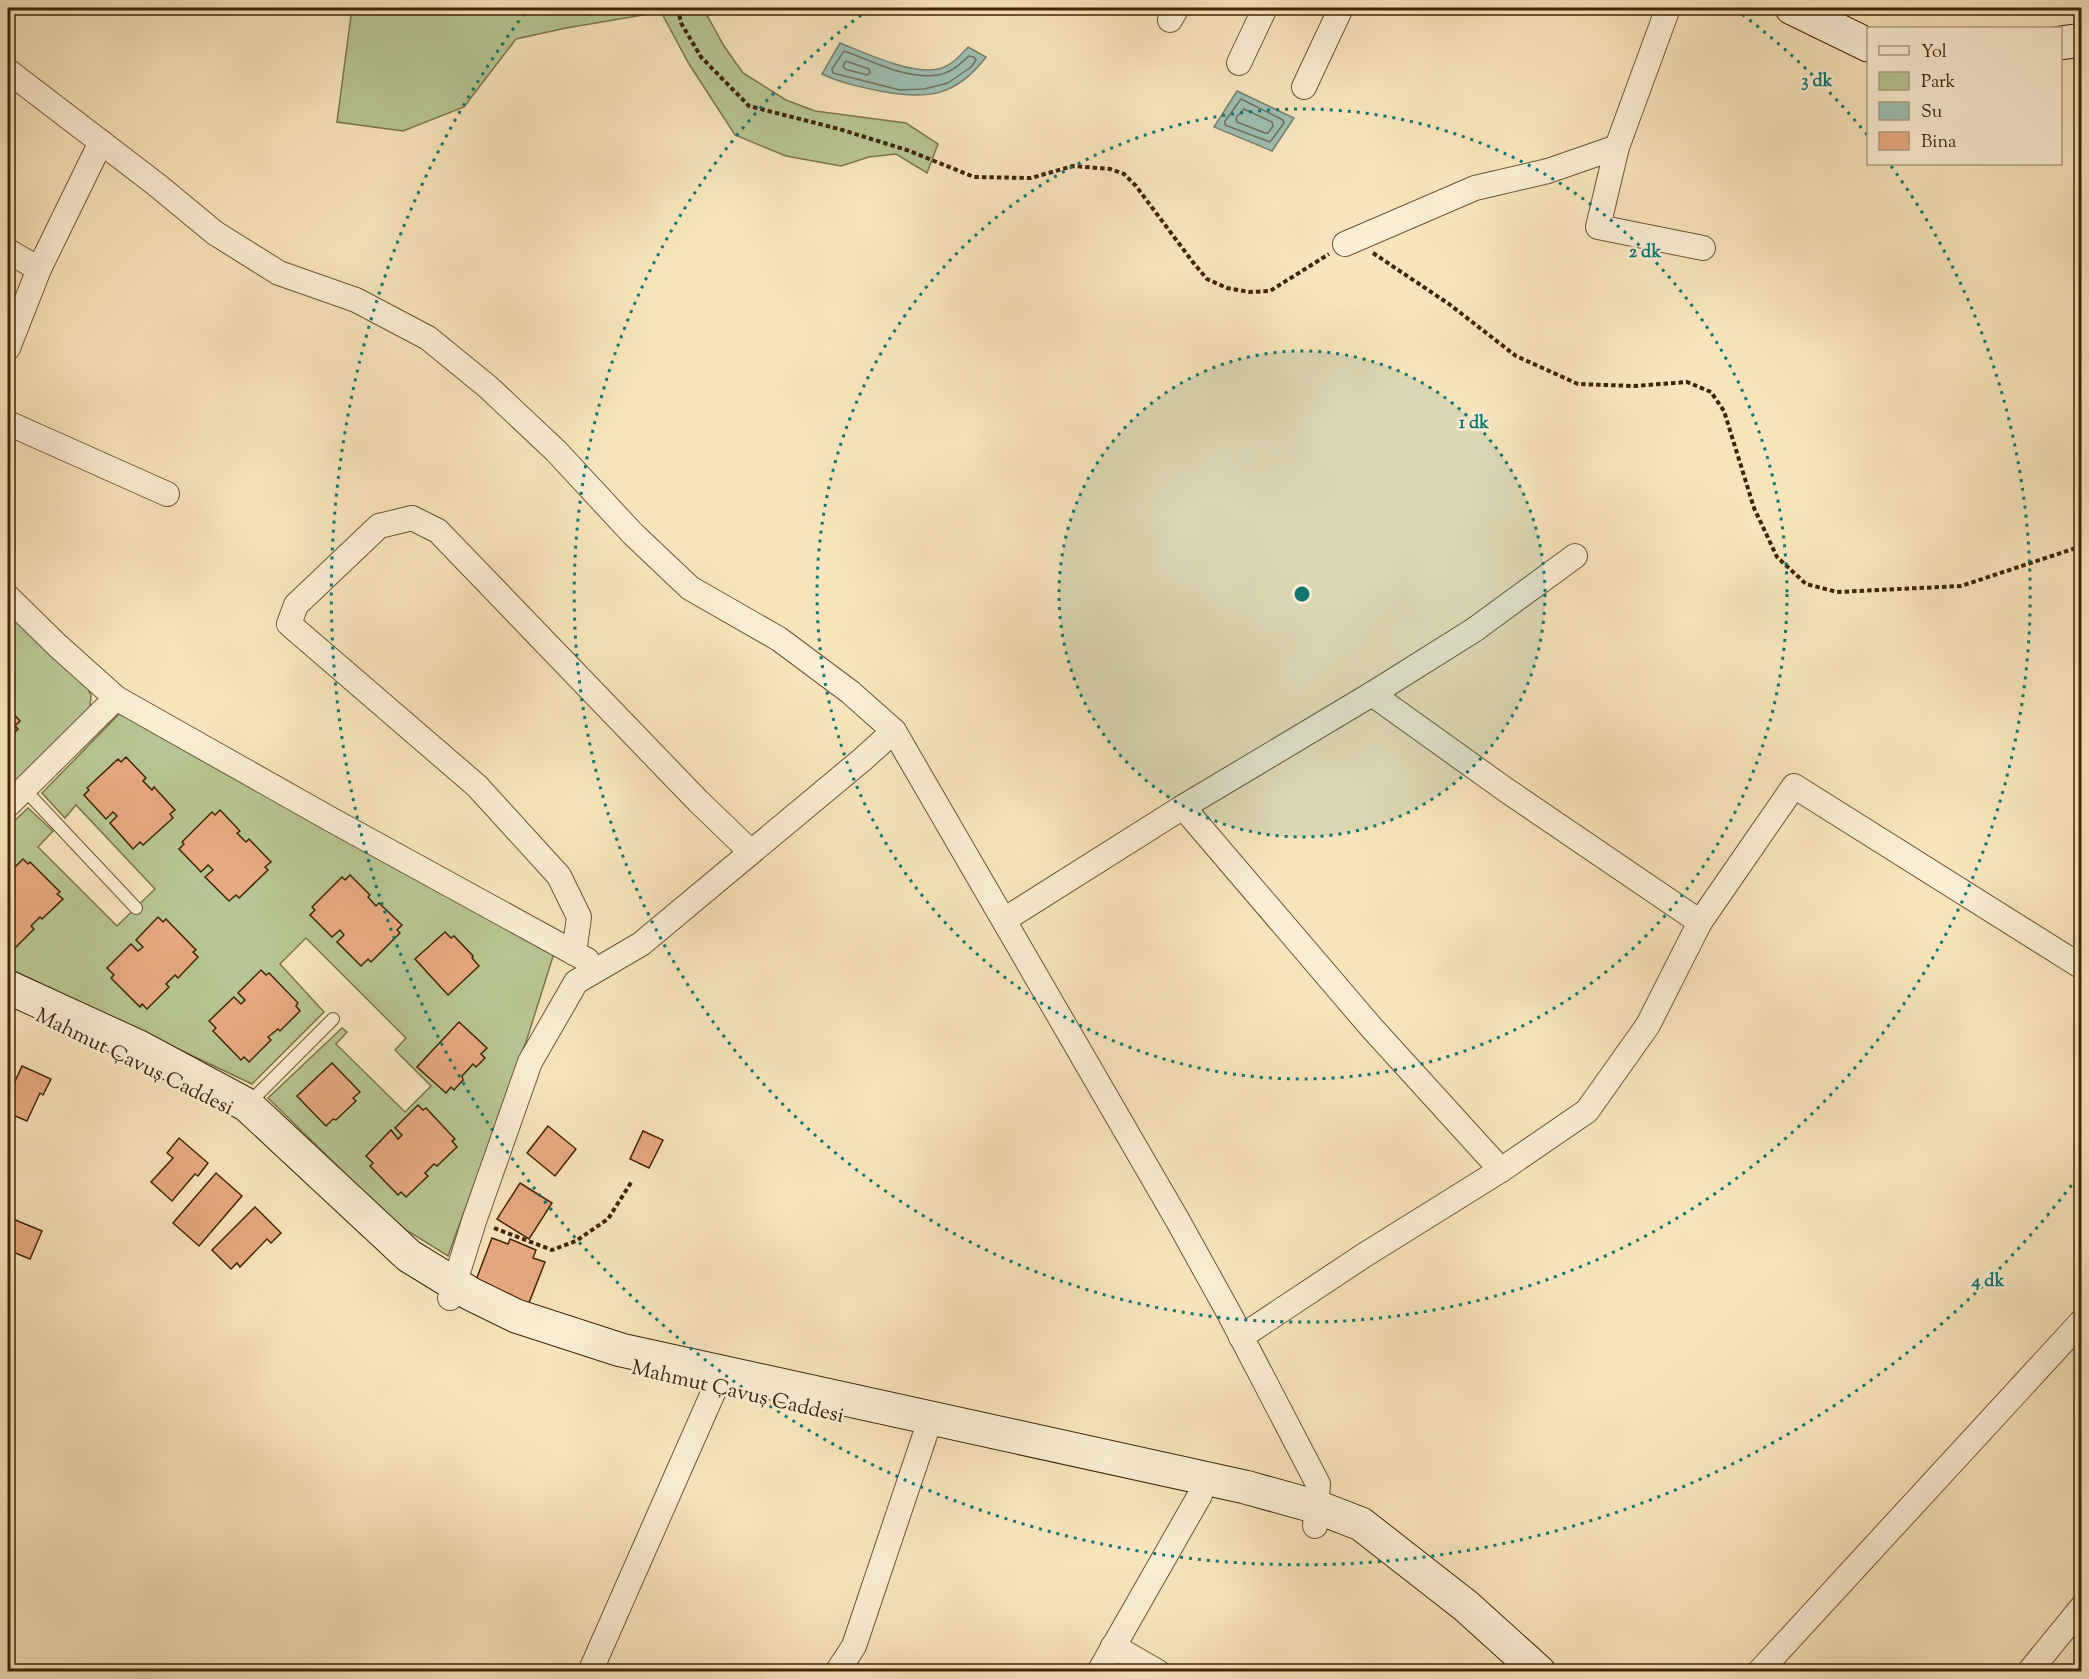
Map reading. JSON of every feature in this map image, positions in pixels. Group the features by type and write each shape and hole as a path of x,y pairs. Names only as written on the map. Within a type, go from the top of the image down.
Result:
{"main road":[{"path":"1792,8 1867,44"},
{"path":"2062,43 2082,40"},
{"path":"8,987 139,1047 244,1109 409,1256 516,1316 621,1350 1245,1487 1316,1516 1361,1524 1466,1606 1539,1671"},
{"name":"Mahmut Çavuş Caddesi","path":"8,1000 244,1109 391,1253 455,1281 526,1336 604,1360 925,1435 1289,1516 1316,1516 1394,1565 1425,1589 1516,1671"}],"street":[{"path":"1239,63 1265,8"},
{"path":"1304,87 1341,8"},
{"path":"1668,8 1617,147 1598,227 1703,248"},
{"path":"8,72 101,142 215,233 279,273 356,300 428,338 488,387 556,451 633,534 690,588 779,639 850,692 894,731 1178,1221 1241,1337 1318,1484 1316,1516"},
{"path":"8,348 39,269 101,142"},
{"path":"1345,244 1475,188 1548,171 1617,147"},
{"path":"8,250 39,269"},
{"path":"8,423 167,494"},
{"path":"574,953 579,917 559,876 477,786 290,624 296,605 379,526 412,518 438,531 698,801 751,852"},
{"path":"1004,920 1183,807 1474,630 1575,556"},
{"path":"8,597 116,698 601,968"},
{"path":"1372,694 1506,790 1701,922"},
{"path":"16,797 116,698"},
{"path":"455,1281 530,1062 576,982 641,944 894,731"},
{"path":"1241,1337 1363,1256 1501,1170 1587,1111 1648,1024 1701,922 1794,786 2082,967"},
{"path":"1183,807 1371,1027 1501,1170"},
{"path":"1760,1671 2082,1321"},
{"path":"590,1671 716,1386"},
{"path":"837,1671 854,1646 925,1435"},
{"path":"1099,1671 1200,1495"},
{"path":"2029,1671 2082,1607"},
{"path":"1113,1646 1158,1671"}],"lane":[{"path":"16,797 136,908"},
{"path":"244,1109 333,1019"}],"path":[{"path":"678,8 681,23 701,57 749,106 840,129 907,150 974,177 1030,178 1073,166 1110,169 1124,174 1137,186 1208,279 1227,288 1249,292 1270,291 1345,244 1367,249 1449,304 1516,356 1578,384 1634,386 1687,382 1711,392 1724,411 1754,508 1777,557 1806,584 1837,592 1919,590 1961,586 2082,546"},
{"path":"474,1221 552,1250 576,1241 608,1219 632,1181"}],"green space":[{"path":"352,8 703,8 724,46 743,73 786,100 815,111 906,123 938,144 927,173 896,154 869,157 841,166 786,156 735,135 689,64 661,12 516,39 464,107 403,131 337,122"},
{"path":"8,611 83,678 91,695 90,708 8,791"},
{"path":"123,710 555,950 527,1039 448,1256 398,1225 268,1098 342,1028 347,1032 336,1044 405,1112 431,1086 395,1050 406,1038 306,938 280,964 324,1012 252,1084 8,968 8,827 28,808 53,831 38,847 117,926 155,889 76,805 65,818 42,793"}],"water":[{"path":"840,43 889,62 915,69 943,68 968,47 986,57 975,70 951,88 926,95 897,94 836,80 822,74"},
{"path":"1237,91 1294,118 1272,151 1214,127"}],"building":[{"path":"8,708 20,721 15,726 18,729 8,739"},
{"path":"126,757 146,778 143,781 152,790 154,787 175,810 170,814 173,818 143,845 140,842 133,849 110,823 117,816 113,812 106,819 84,795 89,790 87,788 118,759 121,762"},
{"path":"220,810 240,831 237,833 246,842 249,839 271,862 265,867 268,870 239,898 236,895 229,901 205,877 213,870 208,865 201,872 179,849 184,844 182,842 212,812 215,815"},
{"path":"23,859 28,864 30,862 60,892 57,894 63,899 31,926 34,929 12,951 8,947 8,874"},
{"path":"350,875 370,895 368,897 376,906 379,903 402,925 397,930 400,933 371,962 368,959 361,966 337,942 344,935 340,930 332,937 310,915 315,910 312,907 342,877 345,880"},
{"path":"158,917 163,922 166,919 196,950 193,952 198,957 178,978 175,975 166,984 169,987 147,1009 142,1004 140,1007 111,978 114,975 107,968 131,944 138,951 143,947 136,940"},
{"path":"445,932 451,938 454,936 479,966 448,995 415,959"},
{"path":"261,970 266,975 269,973 298,1003 296,1006 300,1011 280,1031 278,1029 268,1037 271,1040 249,1062 244,1057 241,1060 213,1031 216,1028 209,1021 234,997 241,1004 245,1000 238,993"},
{"path":"459,1022 487,1048 481,1054 485,1058 476,1067 473,1064 462,1076 463,1080 454,1090 451,1087 446,1093 417,1067"},
{"path":"332,1063 360,1092 353,1098 356,1101 326,1126 297,1096"},
{"path":"22,1066 51,1079 43,1095 40,1093 27,1121 8,1113 8,1097"},
{"path":"418,1105 423,1110 426,1108 455,1139 452,1141 457,1147 437,1166 434,1164 425,1173 428,1176 406,1197 401,1192 398,1195 370,1166 373,1163 366,1156 391,1130 398,1139 402,1135 395,1128"},
{"path":"548,1126 576,1149 555,1176 527,1153"},
{"path":"643,1131 663,1140 649,1168 630,1159"},
{"path":"179,1138 208,1163 198,1176 195,1174 172,1201 151,1182 173,1158 167,1153"},
{"path":"216,1173 242,1196 199,1246 173,1223"},
{"path":"520,1183 552,1203 529,1239 497,1219"},
{"path":"255,1207 281,1233 271,1243 267,1239 240,1267 237,1263 231,1269 212,1250"},
{"path":"8,1217 42,1231 30,1259 8,1250"},
{"path":"492,1238 508,1244 510,1239 536,1250 533,1258 545,1262 527,1308 473,1288"}]}
